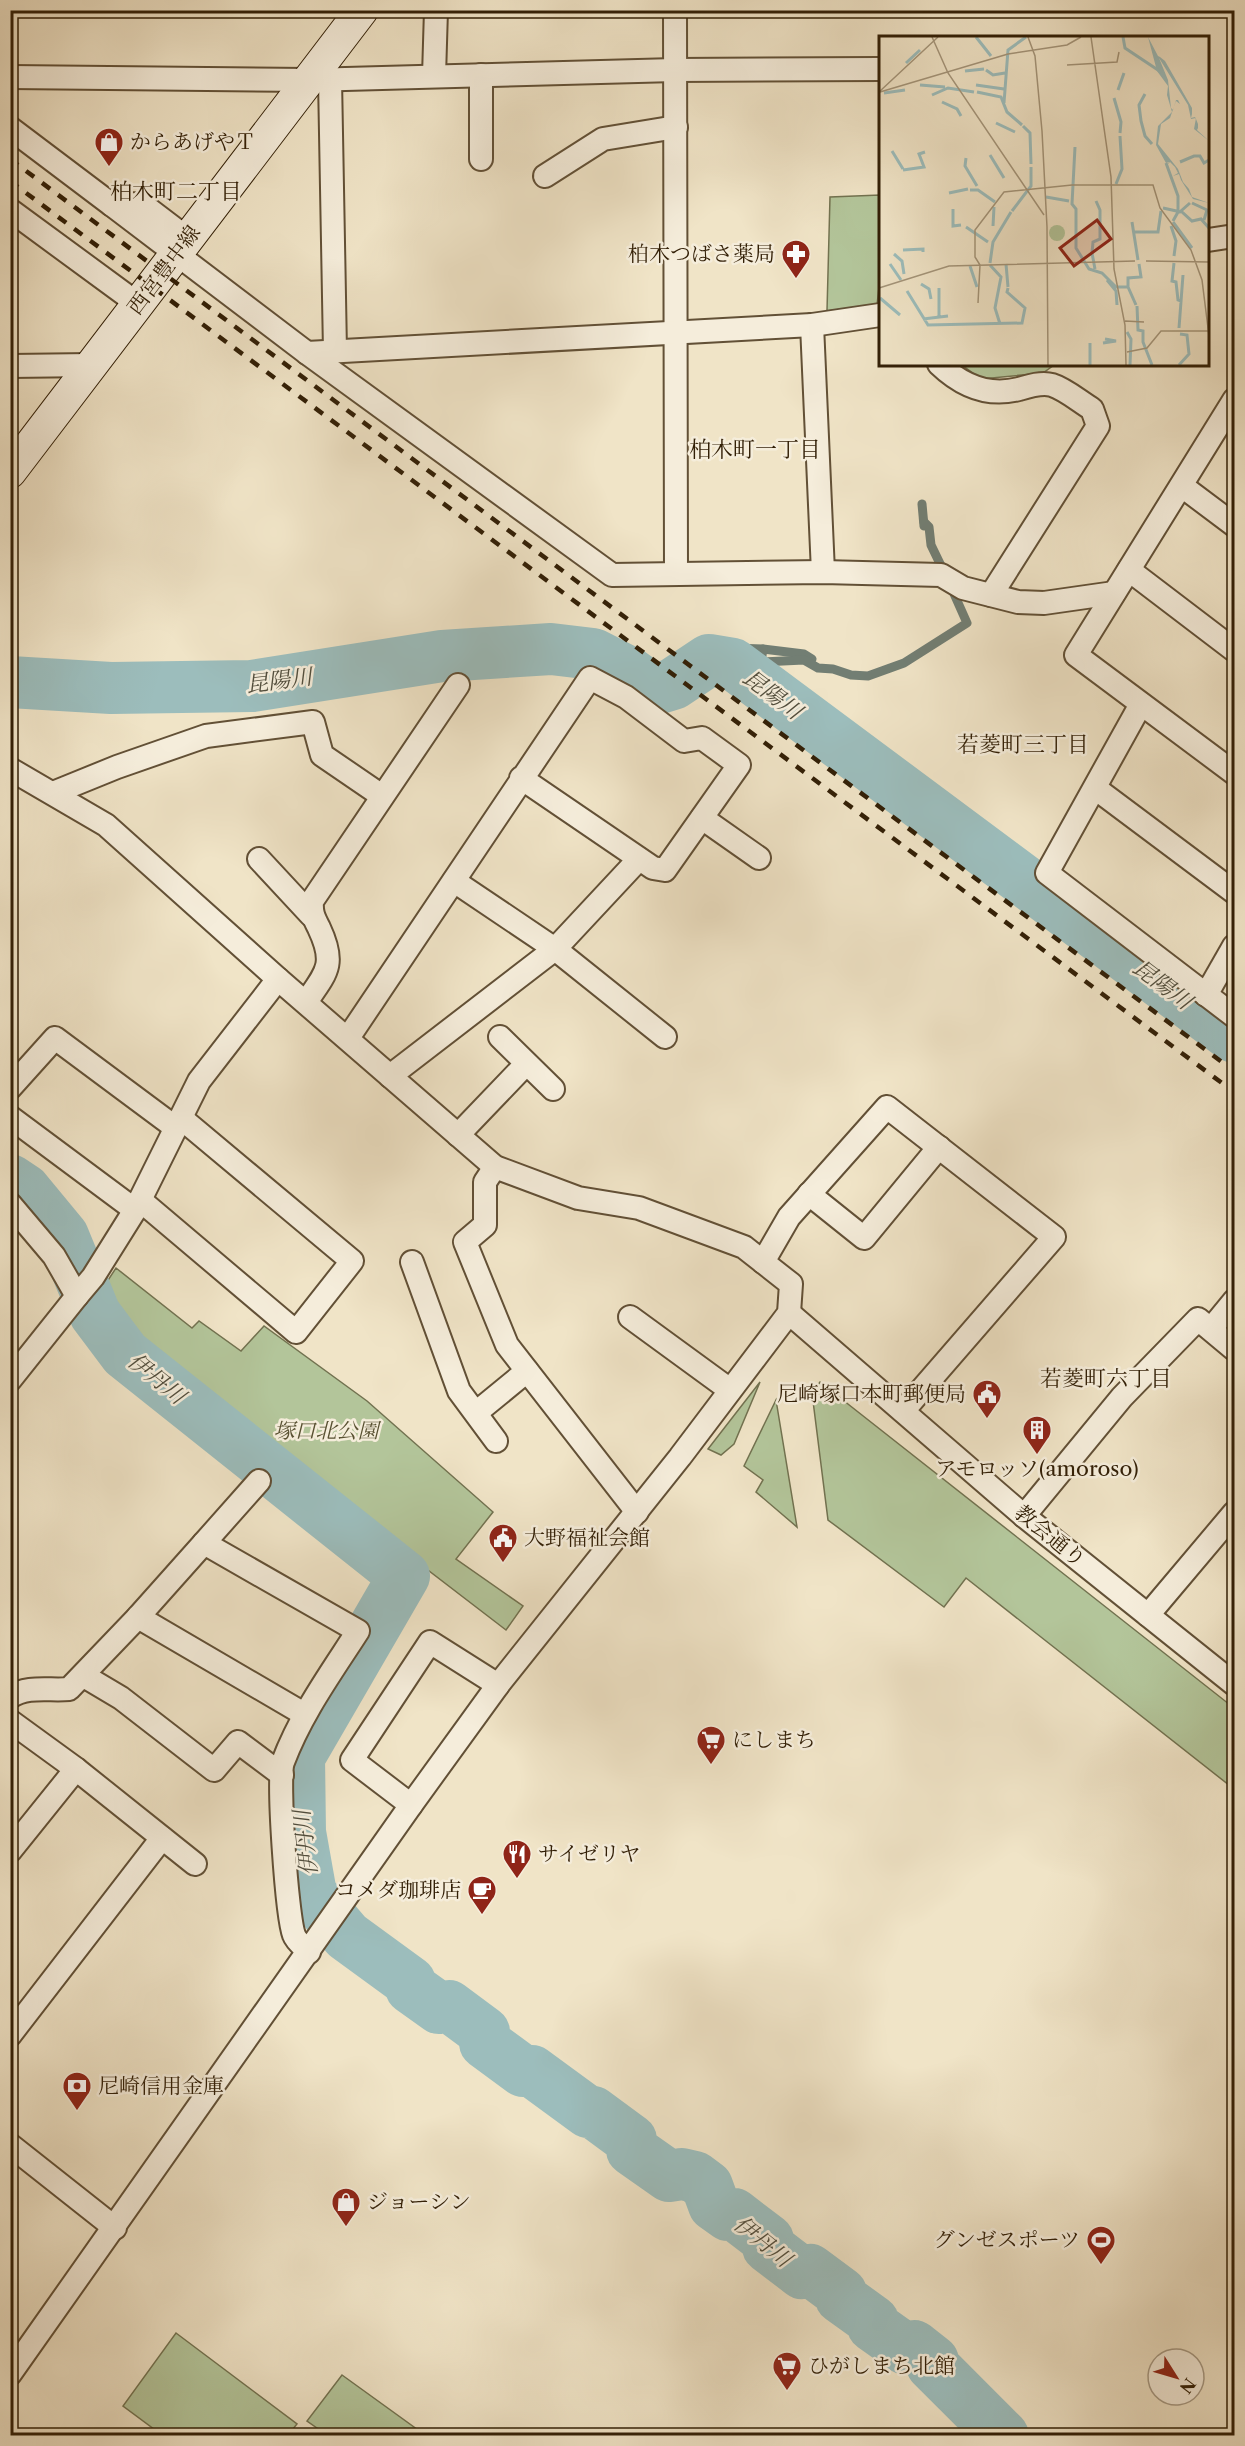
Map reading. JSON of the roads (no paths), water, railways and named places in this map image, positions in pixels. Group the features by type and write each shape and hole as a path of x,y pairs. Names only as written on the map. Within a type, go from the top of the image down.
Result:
{"main road":[{"name":"西宮豊中線","path":"10,472 182,246 320,80 350,14"}],"street":[{"path":"434,76 436,10"},
{"path":"675,10 676,574"},
{"path":"10,77 320,80 675,70 879,69"},
{"path":"481,75 481,159"},
{"path":"320,80 335,351"},
{"path":"545,176 603,139 676,127"},
{"path":"10,128 112,205 142,204 182,246 307,353 612,575 823,572 941,575 963,588 992,596 1018,602 1044,603 1114,593"},
{"path":"10,210 138,304"},
{"path":"1209,240 1234,237"},
{"path":"307,353 812,325 879,315"},
{"path":"812,325 823,572"},
{"path":"10,366 92,365"},
{"path":"941,366 956,379 979,390 999,392 1032,385 1051,384 1092,409 1098,426 992,596"},
{"path":"1234,402 1076,655 1234,773"},
{"path":"1182,486 1234,525"},
{"path":"1129,570 1234,650"},
{"path":"348,1038 521,778 590,678 626,697 684,741 702,738 740,765 665,870 653,868 521,778"},
{"path":"312,915 312,901 458,685"},
{"path":"1141,704 1047,873 1234,1016"},
{"path":"53,793 117,767 206,736 313,722 322,755 381,796"},
{"path":"10,769 106,825 278,979 495,1167 578,1198 639,1208 744,1247 791,1284 789,1313 637,1512 498,1685 411,1805 115,2228 12,2366"},
{"path":"1095,788 1234,892"},
{"path":"702,819 759,858"},
{"path":"259,859 312,915 329,953 328,967 306,1002"},
{"path":"390,1076 555,949 639,859"},
{"path":"454,881 555,949 665,1037"},
{"path":"1206,995 1234,946"},
{"path":"10,1380 93,1277 137,1205 199,1081 278,979"},
{"path":"500,1037 553,1089"},
{"path":"10,1088 55,1038 178,1123 352,1260 296,1332 137,1205 10,1117"},
{"path":"458,1135 526,1064"},
{"path":"763,1262 789,1217 887,1107 1054,1237 903,1411"},
{"path":"809,1194 864,1238 939,1148"},
{"path":"495,1167 485,1182 485,1225 465,1242 507,1345 637,1512"},
{"path":"10,1204 54,1256 77,1296"},
{"path":"412,1262 459,1391 477,1412 496,1441"},
{"path":"1212,1329 1234,1301"},
{"name":"教会通り","path":"789,1313 1024,1516 1234,1684"},
{"path":"630,1317 730,1390"},
{"path":"1024,1516 1122,1397 1198,1318 1234,1349"},
{"path":"477,1412 527,1371"},
{"path":"10,1697 35,1689 54,1691 69,1689 84,1676 259,1481"},
{"path":"1148,1615 1234,1513"},
{"path":"204,1543 358,1631 304,1714 282,1765 284,1853 290,1914 294,1936 314,1945"},
{"path":"138,1617 304,1714"},
{"path":"411,1805 352,1760 430,1642 498,1685"},
{"path":"84,1676 121,1698 214,1770 238,1742 282,1775"},
{"path":"10,1721 76,1769 195,1864"},
{"path":"10,1851 76,1769"},
{"path":"10,2035 162,1838"},
{"path":"10,2145 115,2228"}],"waterway":[{"path":"922,504 924,526"},
{"path":"924,522 929,527 931,545 945,574"},
{"path":"709,660 728,651 763,649 761,662 804,660 818,668 868,676 904,663 967,623 951,587"},
{"name":"昆陽川","path":"10,682 111,688 252,686 442,656 551,649 593,654 630,673 648,686 660,688 673,684 709,660 733,664 1234,1037"},
{"path":"763,649 804,654 812,659"},
{"name":"伊丹川","path":"10,1180 25,1190 63,1236 95,1314 125,1354 404,1576 299,1757 300,1832 311,1894 347,1936 410,1982 411,1988 439,2008 449,2006 484,2032 485,2043 523,2071 532,2071 588,2112 593,2112 631,2140 632,2150 669,2176 682,2174 695,2177 707,2186 714,2205 728,2215 734,2214 768,2240 768,2247 802,2273 810,2270 841,2293 841,2298 873,2321 873,2326 904,2348 914,2346 933,2361 932,2365 1003,2436"}],"railway":[{"path":"10,159 1234,1071"},
{"path":"10,181 1234,1092"}],"place":[{"name":"からあげやＴ","path":"109,168"},
{"name":"柏木つばさ薬局","path":"796,280"},
{"name":"尼崎塚口本町郵便局","path":"987,1420"},
{"name":"アモロッソ(amoroso)","path":"1037,1456"},
{"name":"大野福祉会館","path":"503,1564"},
{"name":"にしまち","path":"711,1766"},
{"name":"サイゼリヤ","path":"517,1880"},
{"name":"コメダ珈琲店","path":"482,1916"},
{"name":"尼崎信用金庫","path":"77,2112"},
{"name":"ジョーシン","path":"346,2228"},
{"name":"グンゼスポーツ","path":"1101,2266"},
{"name":"ひがしまち北館","path":"787,2392"}],"district":[{"name":"柏木町二丁目","path":"176,191"},
{"name":"柏木町一丁目","path":"755,449"},
{"name":"若菱町三丁目","path":"1023,744"},
{"name":"若菱町六丁目","path":"1106,1378"}],"park label":[{"name":"塚口北公園","path":"326,1431"}]}
